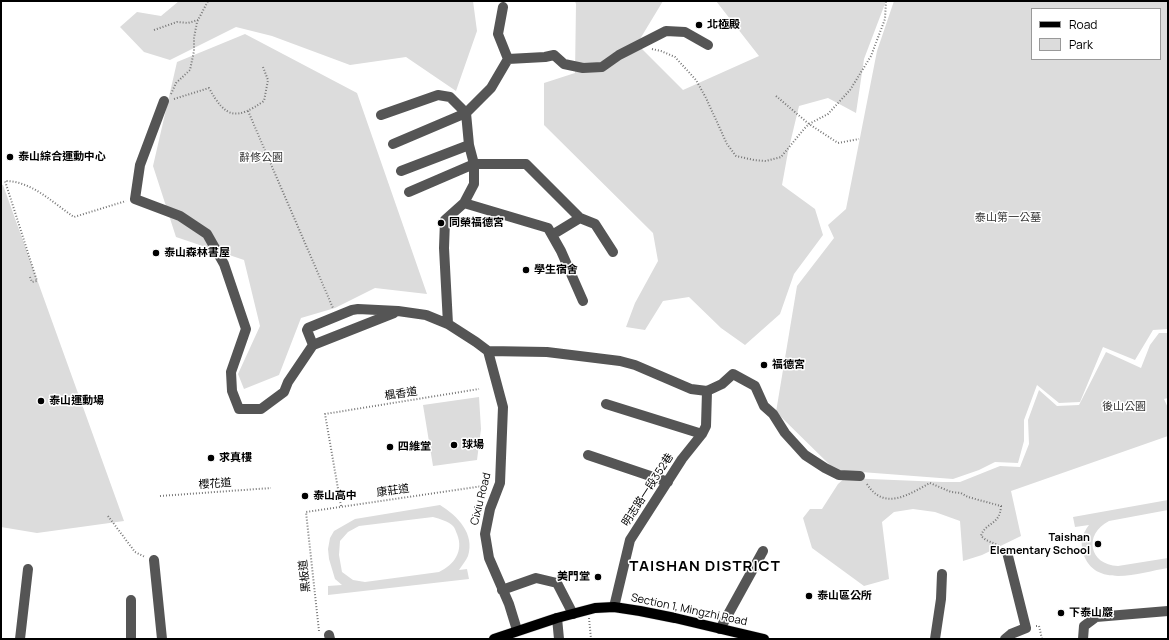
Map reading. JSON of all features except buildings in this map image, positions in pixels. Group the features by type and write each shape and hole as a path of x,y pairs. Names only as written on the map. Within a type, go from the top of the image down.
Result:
{"main road":[{"name":"Section 1, Mingzhi Road","path":"494,639 517,630 557,618 595,608 614,607 640,611 764,639"}],"street":[{"path":"503,7 498,34 508,59"},
{"path":"508,59 545,57 554,55 564,64 583,68 602,67 619,55 666,31 685,32 708,45"},
{"path":"393,144 466,113 491,88 508,59"},
{"path":"382,115 438,96 450,97 466,113 474,164 474,184 464,203 445,220 444,248 448,324"},
{"path":"168,99 140,165 135,199 180,216 207,234 224,264 246,329 231,372 232,391 239,409 261,410 284,392 288,382 313,345 398,311"},
{"path":"402,171 470,145"},
{"path":"409,192 474,164 526,164 580,218 594,224 613,252"},
{"path":"464,203 548,228 561,251 583,301"},
{"path":"552,234 580,218"},
{"path":"313,345 307,330 308,328 337,316 358,309 398,311 426,315 448,324 488,351 548,352 620,361 635,365 691,389 707,391 722,384 733,374 755,386 764,406 773,414 785,433 805,455 839,475 860,476"},
{"name":"Cixiu Road","path":"488,351 504,407 500,483 490,509 485,534 489,558 509,604 517,630"},
{"name":"明志路一段352巷","path":"614,607 630,540 682,459 702,434 706,426 707,391"},
{"path":"606,404 702,434"},
{"path":"588,455 668,482"},
{"path":"720,629 763,551"},
{"path":"1005,639 1026,628 1007,552"},
{"path":"154,560 162,639"},
{"path":"20,639 28,569"},
{"path":"935,639 941,599 942,574"},
{"path":"502,590 536,578 557,583 573,614"},
{"path":"131,600 132,639"},
{"path":"1083,639 1084,626 1096,617 1168,611"},
{"path":"557,618 559,639"}],"path":[{"path":"168,99 176,83 190,70 198,20 208,1"},
{"path":"634,48 661,51 675,57 696,80 727,144 736,156 766,161 781,157 809,124 828,114 850,90 871,56 884,18 886,1"},
{"path":"154,30 178,22 188,23 198,20"},
{"path":"168,99 209,88 216,100 226,112 238,114 248,111 264,100 268,80 263,67"},
{"path":"776,96 809,124 838,143 859,139"},
{"path":"248,111 337,316"},
{"path":"30,277 32,282 37,281 5,181 15,181 34,188 74,218 135,199"},
{"name":"楓香道","path":"341,506 325,414 479,389"},
{"path":"860,476 879,497 890,499 899,498 911,494 930,484 951,492 961,493 968,498 1001,506 1000,515 995,522 982,530 981,536 986,540 996,543 1007,552"},
{"name":"康莊道","path":"306,512 482,486"},
{"name":"櫻花道","path":"160,496 271,488"},
{"name":"黑板道","path":"306,512 319,632"},
{"path":"108,516 135,552"},
{"path":"590,610 589,624 591,639"}],"green space":[{"path":"179,1 473,1 477,31 456,91 406,57 350,65 272,36 236,27 170,60 144,52 120,27 137,12 161,16"},
{"path":"575,1 663,1 637,44 683,90 759,56 716,1 886,1 864,59 856,113 828,98 799,106 782,185 815,209 823,235 794,274 780,314 745,345 721,328 689,297 663,301 645,330 626,327 635,303 658,261 653,233 544,125 544,83 575,73"},
{"name":"泰山第一公墓","path":"894,1 1168,1 1168,329 1153,330 1135,360 1103,347 1080,402 1059,403 1037,385 1024,420 1024,441 1018,463 995,462 979,470 953,479 835,470 776,412 797,286 834,238 828,225 846,209 877,51"},
{"name":"辭修公園","path":"245,34 357,93 427,294 375,288 335,308 301,318 279,375 244,389 238,374 260,326 244,260 176,237 153,166 177,62"},
{"name":"泰山運動場","path":"1,185 3,185 124,521 37,533 1,527"},
{"name":"後山公園","path":"1159,333 1168,333 1168,398 1164,399 1168,408 1168,436 1011,491 1021,536 982,555 963,561 960,521 935,512 913,509 894,512 882,522 889,579 864,586 812,548 803,518 810,509 822,509 838,484 845,478 960,482 1000,466 1020,467 1029,444 1028,420 1039,390 1057,406 1079,405 1106,352 1141,368 1150,345"},
{"name":"球場","path":"479,397 481,429 477,460 433,466 423,405"},
{"path":"1168,500 1168,510 1109,521 1095,533 1093,548 1096,555 1108,564 1118,566 1168,558 1168,568 1120,576 1098,572 1089,564 1083,553 1082,542 1083,535 1089,525 1075,527 1073,517"},
{"path":"440,505 459,520 467,533 470,548 466,560 459,570 467,569 469,579 328,595 328,586 342,585 335,579 329,559 328,549 330,538 334,531 355,519","holes":["433,517 451,524 459,540 458,552 449,566 439,572 365,582 353,580 342,572 339,555 340,541 348,532 359,526"]}],"place":[{"name":"北極殿","path":"699,25"},
{"name":"泰山綜合運動中心","path":"10,157"},
{"name":"同榮福德宮","path":"441,223"},
{"name":"泰山森林書屋","path":"156,253"},
{"name":"學生宿舍","path":"526,270"},
{"name":"福德宮","path":"764,365"},
{"name":"泰山運動場","path":"41,401"},
{"name":"球場","path":"454,445"},
{"name":"四維堂","path":"390,447"},
{"name":"求真樓","path":"211,458"},
{"name":"泰山高中","path":"305,496"},
{"name":"Taishan Elementary School","path":"1098,544"},
{"name":"美門堂","path":"598,577"},
{"name":"泰山區公所","path":"809,596"},
{"name":"下泰山巖","path":"1061,613"}],"district":[{"name":"TAISHAN DISTRICT","path":"705,567"}]}
